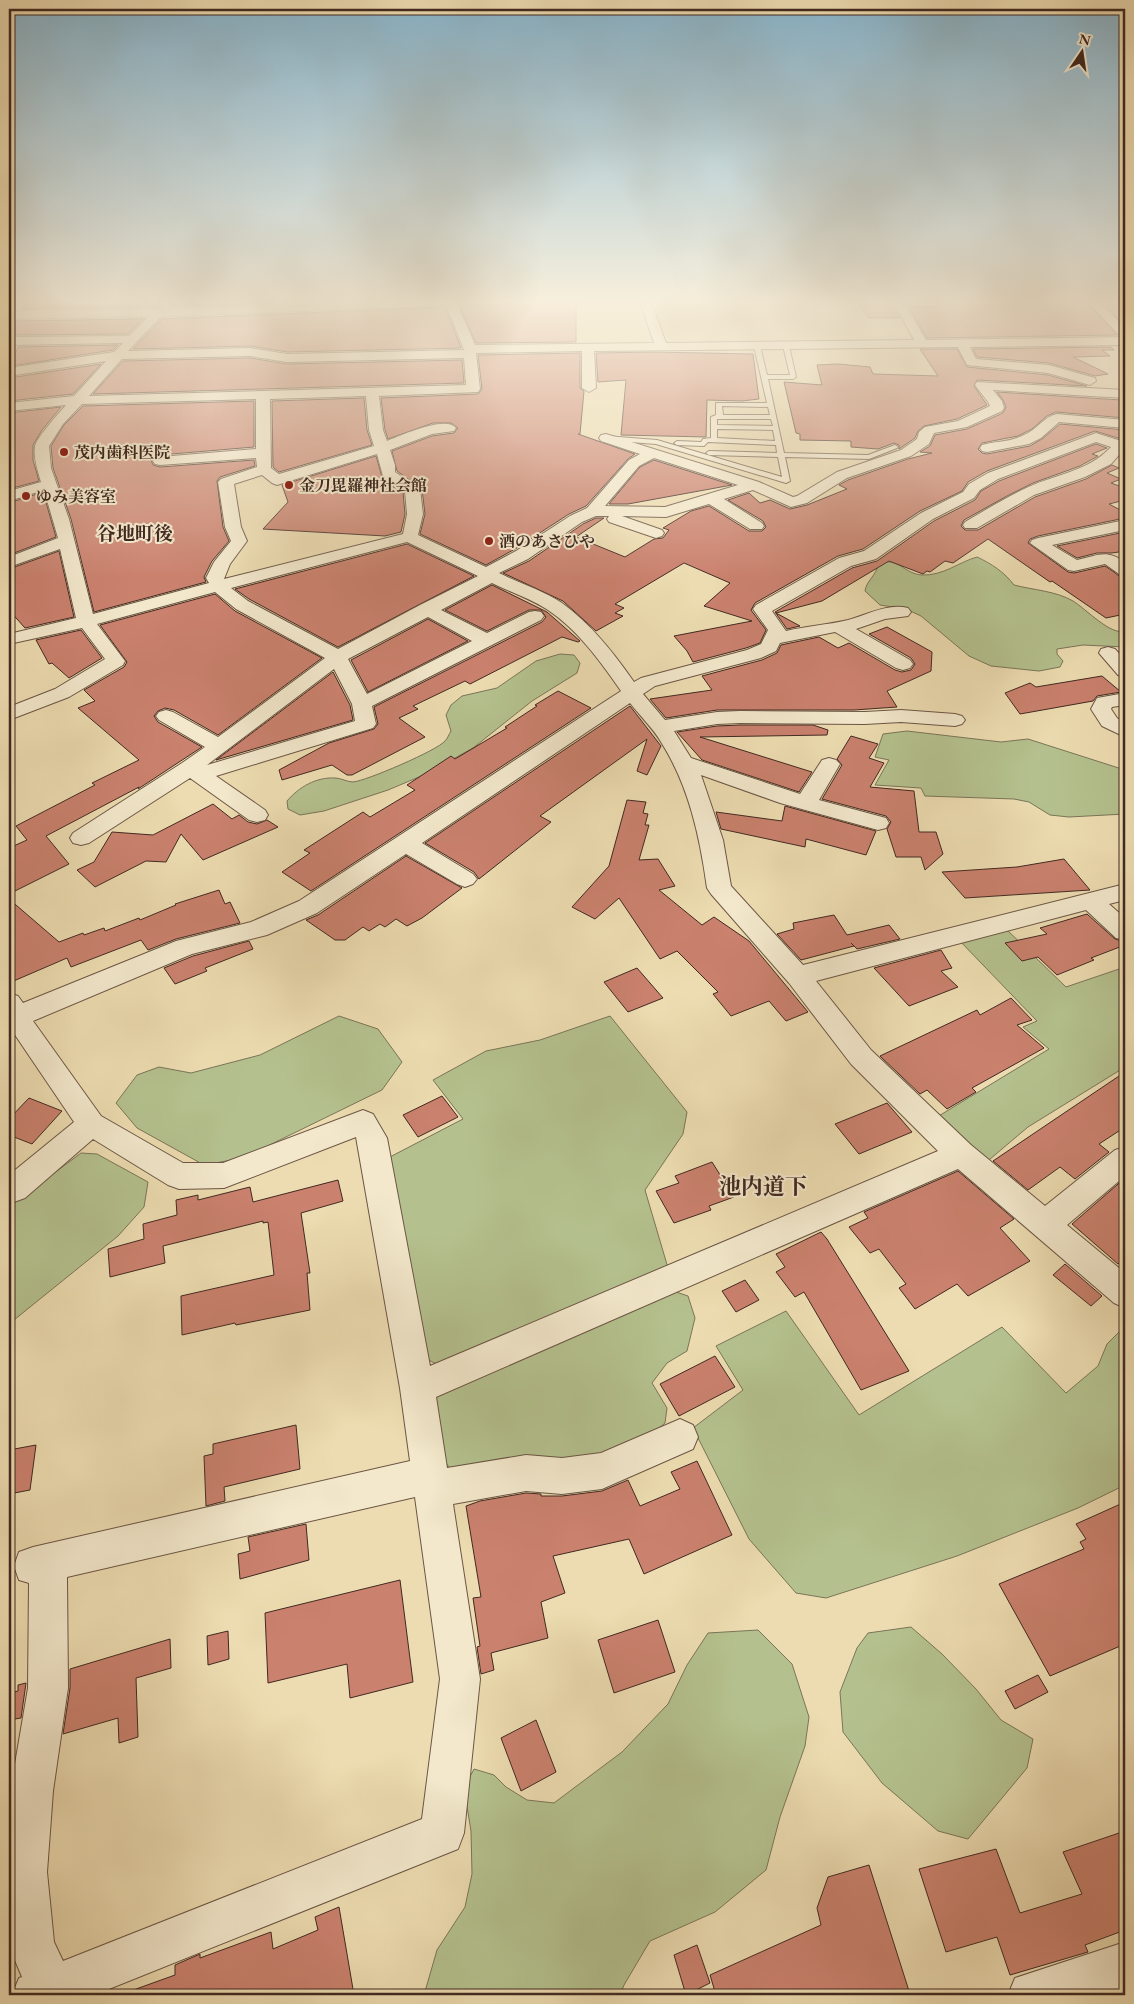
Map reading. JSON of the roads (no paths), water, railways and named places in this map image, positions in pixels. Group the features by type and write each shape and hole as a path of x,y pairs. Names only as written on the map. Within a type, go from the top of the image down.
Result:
{"street":[{"path":"9,714 62,693 116,661 86,621 66,541 44,468 42,446 58,422 84,393"},
{"path":"9,407 77,400 353,393"},
{"path":"372,393 376,430 388,473 394,479 412,489 416,506 416,524 409,536"},
{"path":"606,438 656,447 754,485 791,502 802,500 842,475 906,453 924,441 926,432 930,430 962,424 997,408 988,393"},
{"path":"263,395 264,461 277,480 382,448 430,430 449,428"},
{"path":"987,448 1024,441 1038,434 1052,420 1057,418 1125,424"},
{"path":"680,1437 602,1471 562,1476 526,1473 430,1481 40,1565 48,1688 31,1791 24,1872 31,1944 43,1992 442,1833 460,1679 430,1481 417,1388 372,1138 363,1122 224,1175 179,1176 91,1124 15,1024 186,948 258,929 308,907 406,844 648,682 754,654 769,646 777,630 762,609 845,562 870,555 927,516 969,495 974,487 993,476 1096,437 1123,445"},
{"path":"971,525 1029,492 1080,474 1106,461 1123,445"},
{"path":"195,771 219,746 338,657 522,556 576,519 593,511 634,463 656,447"},
{"path":"160,461 264,461"},
{"path":"82,838 195,771 366,724 362,704 338,657 242,605 218,585 215,578 222,562 235,548 238,541 233,527 226,482 264,461"},
{"path":"9,496 49,484"},
{"path":"593,511 666,512 754,485"},
{"path":"711,498 756,526"},
{"path":"593,511 656,533"},
{"path":"1125,525 1038,542 1074,566 1108,558 1125,570"},
{"path":"9,639 86,621 409,536 554,606 581,628 611,663 631,692 670,739 692,779 712,840 719,888 798,976 860,1056 961,1154 1125,1293"},
{"path":"10,562 66,541"},
{"path":"426,609 487,640"},
{"path":"774,639 814,630 850,625 883,614 902,612"},
{"path":"362,704 535,616"},
{"path":"839,627 903,664"},
{"path":"1108,653 1125,671"},
{"path":"1125,699 1104,702 1101,709 1109,722 1125,731"},
{"path":"166,716 219,746"},
{"path":"660,727 740,716 865,718 900,716 955,720"},
{"path":"683,762 806,803 878,823"},
{"path":"806,803 829,764"},
{"path":"195,771 257,815"},
{"path":"406,844 465,879"},
{"path":"798,976 1125,892"},
{"path":"1090,900 1125,932"},
{"path":"14,1189 91,1124"},
{"path":"417,1388 961,1154"},
{"path":"1044,1225 1125,1159"},
{"path":"1032,1995 1125,1965"}],"lane":[{"path":"694,453 786,481 767,393"},
{"path":"720,417 718,404 770,405"},
{"path":"714,440 714,417 774,417"},
{"path":"714,428 776,428"},
{"path":"656,447 704,444 705,440 779,443"},
{"path":"656,447 694,453 869,457 895,447"}],"place":[{"name":"茂内歯科医院","path":"64,452"},
{"name":"金刀毘羅神社会館","path":"289,485"},
{"name":"ゆみ美容室","path":"26,496"},
{"name":"酒のあさひや","path":"489,541"}],"district":[{"name":"谷地町後","path":"135,533"},
{"name":"池内道下","path":"763,1186"}]}
